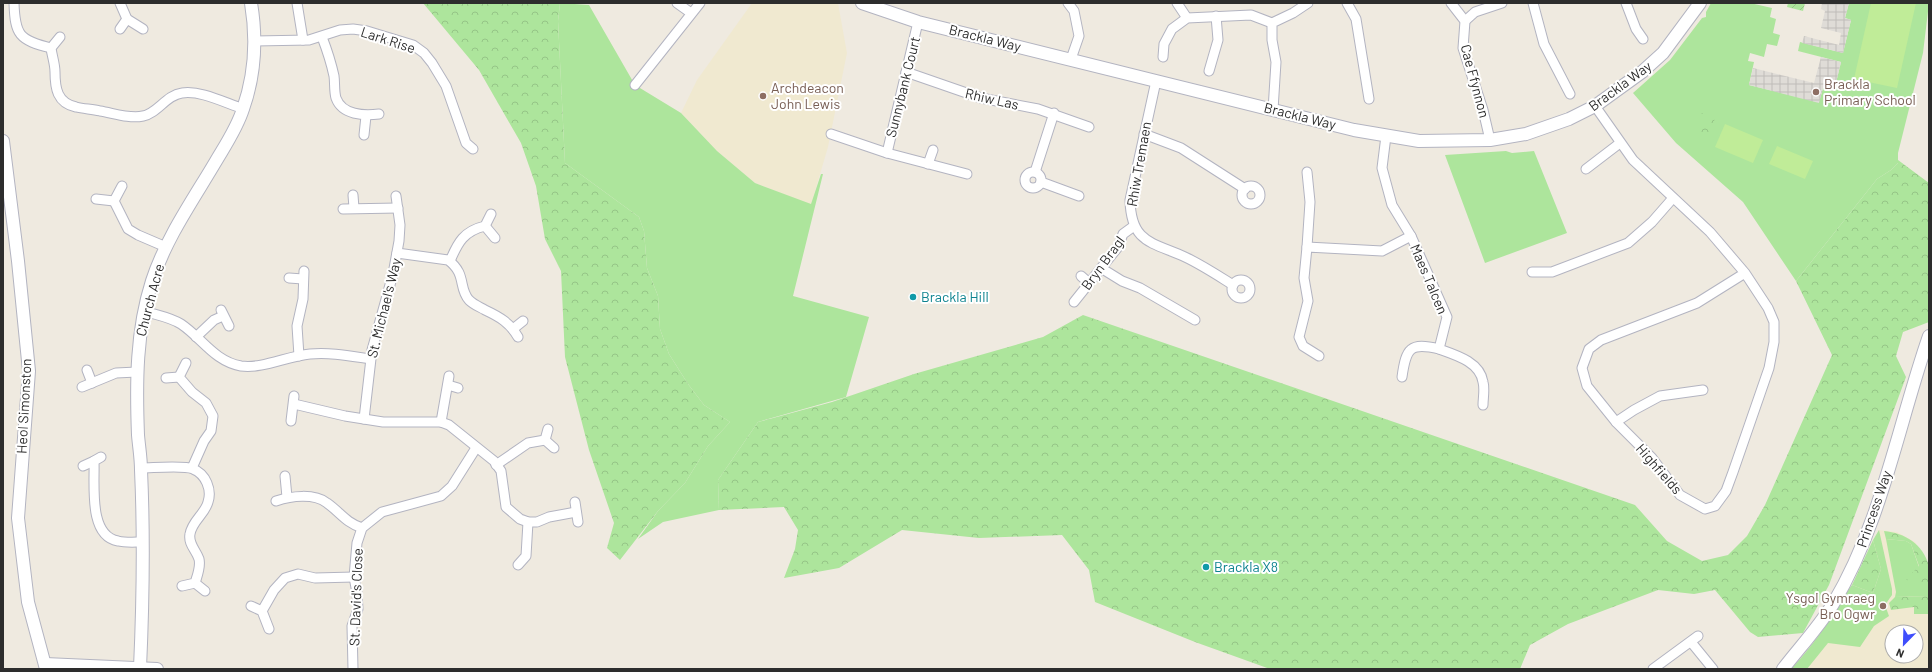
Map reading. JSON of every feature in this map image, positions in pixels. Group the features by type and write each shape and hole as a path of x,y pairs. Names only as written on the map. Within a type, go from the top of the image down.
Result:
{"street":[{"path":"14,3 15,26 18,32 37,44 51,48"},
{"path":"120,3 127,19 143,29"},
{"name":"Church Acre","path":"140,668 143,599 143,542 141,468 138,436 137,372 139,340 144,311 152,280 166,247 234,130 244,108 254,64 255,41 251,3"},
{"path":"297,3 303,40"},
{"path":"677,3 691,14"},
{"path":"634,85 700,3"},
{"name":"Brackla Way","path":"862,3 918,22 1273,110 1354,130 1419,141 1490,140 1526,134 1569,119 1596,106 1642,72 1663,53 1700,3"},
{"path":"1068,3 1074,11 1079,36 1071,59"},
{"path":"1177,3 1187,18"},
{"path":"1163,57 1164,44 1172,29 1187,18 1251,15 1272,23 1294,13 1308,3"},
{"path":"1347,3 1356,19 1369,99"},
{"path":"1452,3 1465,21 1475,12 1502,3"},
{"path":"1533,3 1544,44 1570,94"},
{"path":"1626,3 1636,29 1643,39"},
{"path":"1209,71 1218,40 1216,16"},
{"path":"120,29 127,19"},
{"name":"Cae Ffynnon","path":"1465,21 1463,48 1483,110 1490,140"},
{"name":"Sunnybank Court","path":"887,153 918,22"},
{"path":"1272,23 1272,40 1276,62 1273,110"},
{"name":"Lark Rise","path":"255,41 303,40 322,37 340,30 353,29 367,31 413,45 424,53 432,63 449,99 466,143 473,149"},
{"path":"60,37 51,48 56,91 61,99 67,104 130,117 144,116 156,109 168,98 180,93 192,92 244,108"},
{"path":"322,37 330,59 336,97 340,105 348,110 366,116 379,114"},
{"name":"Rhiw Las","path":"906,72 981,98 1054,113 1078,127 1090,127"},
{"name":"Rhiw Tremaen","path":"1156,81 1130,200 1130,217 1134,226 1142,236 1154,245 1185,257 1233,285"},
{"name":"Highfields","path":"1596,106 1633,160 1710,232 1746,273 1774,322 1774,342 1769,368 1726,491 1715,506 1705,509 1680,495 1652,458 1616,422 1587,386 1582,368 1589,349 1601,340 1697,303 1746,273"},
{"path":"1035,172 1054,113"},
{"path":"364,135 366,116"},
{"name":"Sunnybank Court","path":"831,134 887,153 967,174"},
{"path":"1144,134 1181,148 1245,189"},
{"name":"Maes Talcen","path":"1386,136 1382,168 1392,206 1411,236 1446,317 1439,349"},
{"name":"Heol Simonston","path":"3,141 18,261 29,371 18,518 28,602 45,666"},
{"path":"1586,169 1620,143"},
{"path":"928,164 933,150"},
{"path":"1031,172 1035,172 1040,176 1041,182 1037,187 1032,188 1025,183 1026,175 1031,172"},
{"path":"1308,172 1310,202 1304,278 1308,301 1299,337 1303,346 1319,356"},
{"path":"1041,182 1080,196"},
{"path":"114,201 122,186"},
{"path":"353,195 354,208"},
{"name":"St. Michael's Way","path":"364,419 370,359 376,329 390,286 398,253 400,225 396,196"},
{"path":"1532,272 1552,272 1628,243 1652,222 1673,198"},
{"path":"96,200 114,201"},
{"path":"114,201 128,229 166,247"},
{"path":"343,209 398,208"},
{"path":"450,261 463,237 474,229 485,226 491,214"},
{"path":"485,226 495,238"},
{"name":"Bryn Bragl","path":"1074,302 1118,247 1123,234 1134,226"},
{"path":"1307,247 1382,251 1411,236"},
{"path":"398,253 441,258 450,261 459,271 468,299 474,304 504,319 516,333 523,321"},
{"path":"1101,268 1122,281 1140,288 1195,320"},
{"path":"289,278 303,275 303,299 297,326 299,356"},
{"path":"1081,276 1089,283"},
{"path":"144,311 175,321 189,330 216,355 228,362 241,366 258,365 299,356 324,353 370,359"},
{"path":"196,337 222,313 228,326"},
{"name":"Princess Way","path":"1783,668 1807,641 1833,604 1863,545 1928,343"},
{"path":"1402,376 1404,358 1412,348 1421,345 1439,349 1463,358 1478,370 1483,382 1483,405"},
{"path":"180,377 186,363"},
{"path":"87,370 92,383"},
{"path":"82,388 116,373 137,372"},
{"path":"166,378 180,377"},
{"path":"180,377 192,392 206,403 213,416 211,431 204,441 192,468"},
{"path":"441,422 448,381 458,388"},
{"path":"1616,422 1660,396 1703,390"},
{"path":"291,421 294,400 364,419 383,422 441,422 449,426 496,465 500,471 506,506 520,519 528,522 537,522 549,517 576,512"},
{"path":"545,440 548,428"},
{"path":"496,465 528,443 545,440"},
{"path":"545,440 554,448"},
{"name":"St. David's Close","path":"353,669 352,626 358,609 354,577 358,543 362,528 382,512 441,496 452,486 476,448"},
{"path":"83,466 98,459 96,510 100,528 107,536 117,541 143,542"},
{"path":"141,468 192,468 204,478 210,490 208,502 203,512 191,528 191,545 199,560 195,583"},
{"path":"285,476 287,497"},
{"path":"276,501 287,497 317,498 326,502 351,524 362,528"},
{"path":"575,502 578,522"},
{"path":"518,565 526,556 528,522"},
{"path":"262,611 274,590 285,578 298,574 323,578 354,577"},
{"path":"182,586 195,583"},
{"path":"195,583 205,591"},
{"path":"251,606 262,611 269,629"},
{"path":"1653,669 1695,639 1713,669"},
{"path":"45,666 156,669"}],"shaded area":[{"name":"Archdeacon John Lewis","path":"752,3 838,3 847,53 828,147 811,205 755,183 717,151 681,113 697,80"},
{"path":"1822,3 1849,3 1845,18 1851,20 1843,53 1802,43 1804,36 1839,45 1841,33 1821,28 1825,11 1821,9"},
{"path":"1821,57 1841,62 1834,91 1823,88 1819,103 1749,85 1753,68 1814,83"},
{"name":"Ysgol Gymraeg Bro Ogwr","path":"1879,530 1897,532 1915,542 1929,566 1929,669 1791,669 1804,655 1831,618 1844,594 1852,585"}],"green space":[{"path":"423,3 560,3 558,21 565,163 639,217 644,231 647,268 658,296 660,329 669,354 688,384 704,405 730,422 708,446 685,483 658,511 620,560 607,548 614,523 589,450 565,357 561,271 545,239 536,186 521,143 479,70"},
{"path":"560,3 589,5 635,85 681,113 717,151 755,183 811,204 821,174 823,174 793,296 869,317 846,397 758,422 718,480 719,510 663,522 638,539 658,511 685,483 708,446 730,422 704,405 688,384 669,354 660,329 658,296 647,268 644,231 639,217 565,163 558,21"},
{"path":"1711,3 1750,3 1772,8 1770,17 1776,19 1773,33 1780,35 1777,46 1767,44 1764,57 1750,53 1748,61 1754,62 1749,85 1819,102 1823,88 1834,91 1841,62 1798,51 1800,42 1843,53 1851,20 1845,18 1849,3 1929,3 1923,53 1898,153 1898,163 1891,170 1877,179 1796,281 1743,202 1676,143 1633,93 1670,60 1702,18 1706,17 1706,12"},
{"path":"1788,3 1805,3 1803,11 1787,7"},
{"path":"1871,3 1916,3 1897,88 1854,79"},
{"path":"1700,113 1715,115 1713,130 1707,136 1698,135"},
{"path":"1725,124 1763,140 1753,163 1715,147"},
{"path":"1777,146 1813,161 1805,179 1769,164"},
{"path":"1506,151 1512,153 1534,151 1567,233 1485,263 1445,155"},
{"path":"1898,160 1929,183 1929,322 1903,332 1896,356 1906,377 1829,585 1803,633 1758,637 1750,632 1715,590 1694,594 1658,590 1568,624 1530,645 1520,669 1270,669 1195,642 1095,602 1089,570 1062,535 979,538 902,530 839,568 784,578 795,549 798,530 784,507 719,510 718,480 758,422 832,402 914,374 1043,337 1083,315 1635,505 1667,541 1702,561 1728,555 1747,536 1765,505 1832,355 1796,281 1877,179 1891,170 1898,163"},
{"path":"1879,530 1892,589 1892,595 1885,605 1889,616 1874,626 1860,647 1828,643 1807,669 1791,669 1827,624 1852,585 1873,593 1881,569 1873,540"},
{"path":"1884,531 1906,537 1918,546 1926,558 1930,569 1929,595 1906,579 1919,566 1911,544 1906,541 1886,539"},
{"path":"1886,539 1906,541 1911,544 1929,596 1895,597 1896,592"},
{"path":"1873,540 1881,569 1873,593 1852,585"},
{"path":"1929,596 1929,614 1914,614 1914,607 1891,610 1889,603 1895,597"}],"place":[{"name":"Brackla Primary School","path":"1816,92"},
{"name":"Archdeacon John Lewis","path":"763,96"},
{"name":"Brackla Hill","path":"913,297"},
{"name":"Brackla X8","path":"1206,567"},
{"name":"Ysgol Gymraeg Bro Ogwr","path":"1883,606"}]}
